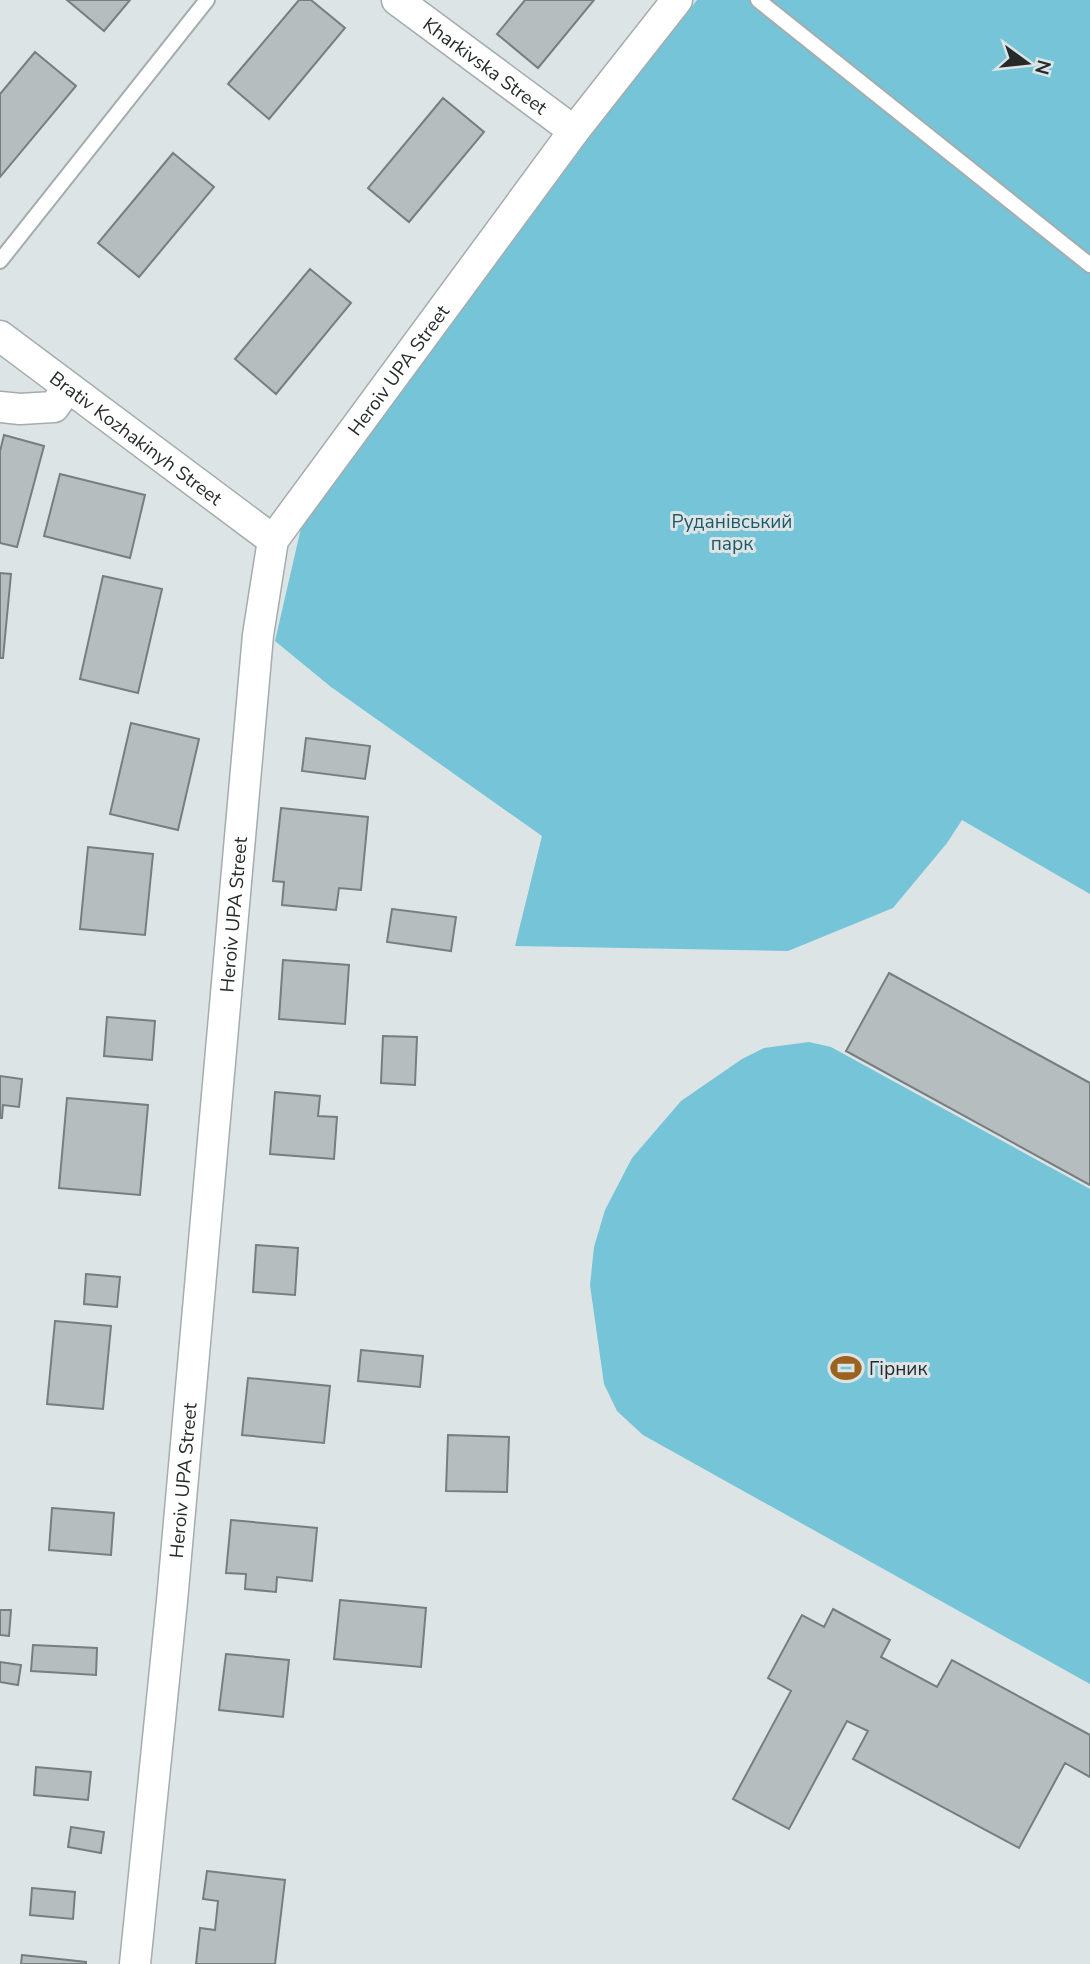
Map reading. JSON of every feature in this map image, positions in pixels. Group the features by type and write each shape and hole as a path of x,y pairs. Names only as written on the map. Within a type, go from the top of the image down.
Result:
{"street":[{"name":"Kharkivska Street","path":"397,0 574,131"},
{"name":"Heroiv UPA Street","path":"135,1964 174,1573 257,635 273,540 574,131 677,0"},
{"name":"Brativ Kozhakinyh Street","path":"0,336 273,540"},
{"path":"0,407 54,407 68,387"}],"lane":[{"path":"0,261 207,0"},
{"path":"758,0 1090,265"}],"green space":[{"name":"Руданівський парк","path":"697,0 1090,0 1090,894 962,820 947,843 893,908 788,951 515,946 542,836 331,687 275,641 310,489"},
{"name":"Гірник","path":"809,1042 831,1047 1090,1189 1090,1684 643,1435 617,1411 604,1384 590,1285 594,1247 605,1210 632,1158 681,1101 742,1059 764,1048"}],"building":[{"path":"67,0 130,0 104,31"},
{"path":"299,0 311,0 345,28 269,119 228,84"},
{"path":"525,0 594,0 538,68 497,34"},
{"path":"35,52 76,86 0,177 0,94"},
{"path":"443,98 484,132 409,222 368,188"},
{"path":"173,153 214,187 139,277 98,243"},
{"path":"310,269 351,303 276,394 235,359"},
{"path":"4,435 44,446 17,547 0,543 0,451"},
{"path":"60,474 145,495 130,558 44,536"},
{"path":"0,573 11,574 3,658 0,658"},
{"path":"103,576 162,589 138,693 80,679"},
{"path":"131,723 199,739 178,830 110,814"},
{"path":"306,738 370,746 365,779 302,771"},
{"path":"281,808 368,817 361,890 339,888 336,910 282,905 284,882 273,881"},
{"path":"88,847 153,854 145,935 80,929"},
{"path":"392,909 456,917 451,951 387,942"},
{"path":"283,960 349,965 345,1024 279,1019"},
{"path":"889,973 1090,1083 1090,1185 846,1051"},
{"path":"107,1017 155,1021 152,1060 104,1056"},
{"path":"383,1036 417,1037 415,1085 381,1083"},
{"path":"0,1076 22,1079 19,1107 3,1105 2,1118 0,1118"},
{"path":"275,1092 320,1096 318,1116 337,1117 334,1159 270,1154"},
{"path":"67,1098 148,1105 140,1195 59,1188"},
{"path":"256,1245 298,1248 295,1295 253,1292"},
{"path":"86,1274 120,1277 117,1307 84,1304"},
{"path":"55,1321 111,1326 103,1409 47,1404"},
{"path":"361,1350 423,1356 420,1387 358,1381"},
{"path":"248,1378 330,1386 324,1443 242,1435"},
{"path":"448,1435 509,1437 507,1492 446,1491"},
{"path":"52,1508 114,1513 111,1555 49,1550"},
{"path":"231,1520 317,1528 312,1581 277,1577 276,1592 245,1589 246,1574 226,1573"},
{"path":"340,1600 426,1608 421,1667 334,1659"},
{"path":"833,1609 890,1640 881,1657 937,1687 952,1660 1090,1735 1090,1777 1065,1763 1019,1848 853,1759 868,1731 847,1721 789,1829 733,1799 791,1691 768,1678 802,1615 824,1627"},
{"path":"0,1610 11,1610 9,1636 0,1635"},
{"path":"33,1645 97,1648 96,1675 31,1671"},
{"path":"226,1654 289,1660 283,1717 219,1710"},
{"path":"0,1662 21,1665 18,1685 0,1682"},
{"path":"36,1767 91,1772 88,1800 34,1795"},
{"path":"71,1827 104,1832 101,1853 68,1847"},
{"path":"207,1871 285,1880 275,1964 196,1964 200,1928 215,1930 218,1901 203,1899"},
{"path":"32,1888 75,1892 73,1919 30,1915"},
{"path":"22,1955 86,1962 86,1964 21,1964"}],"place":[{"name":"Гірник","path":"846,1368"}]}
